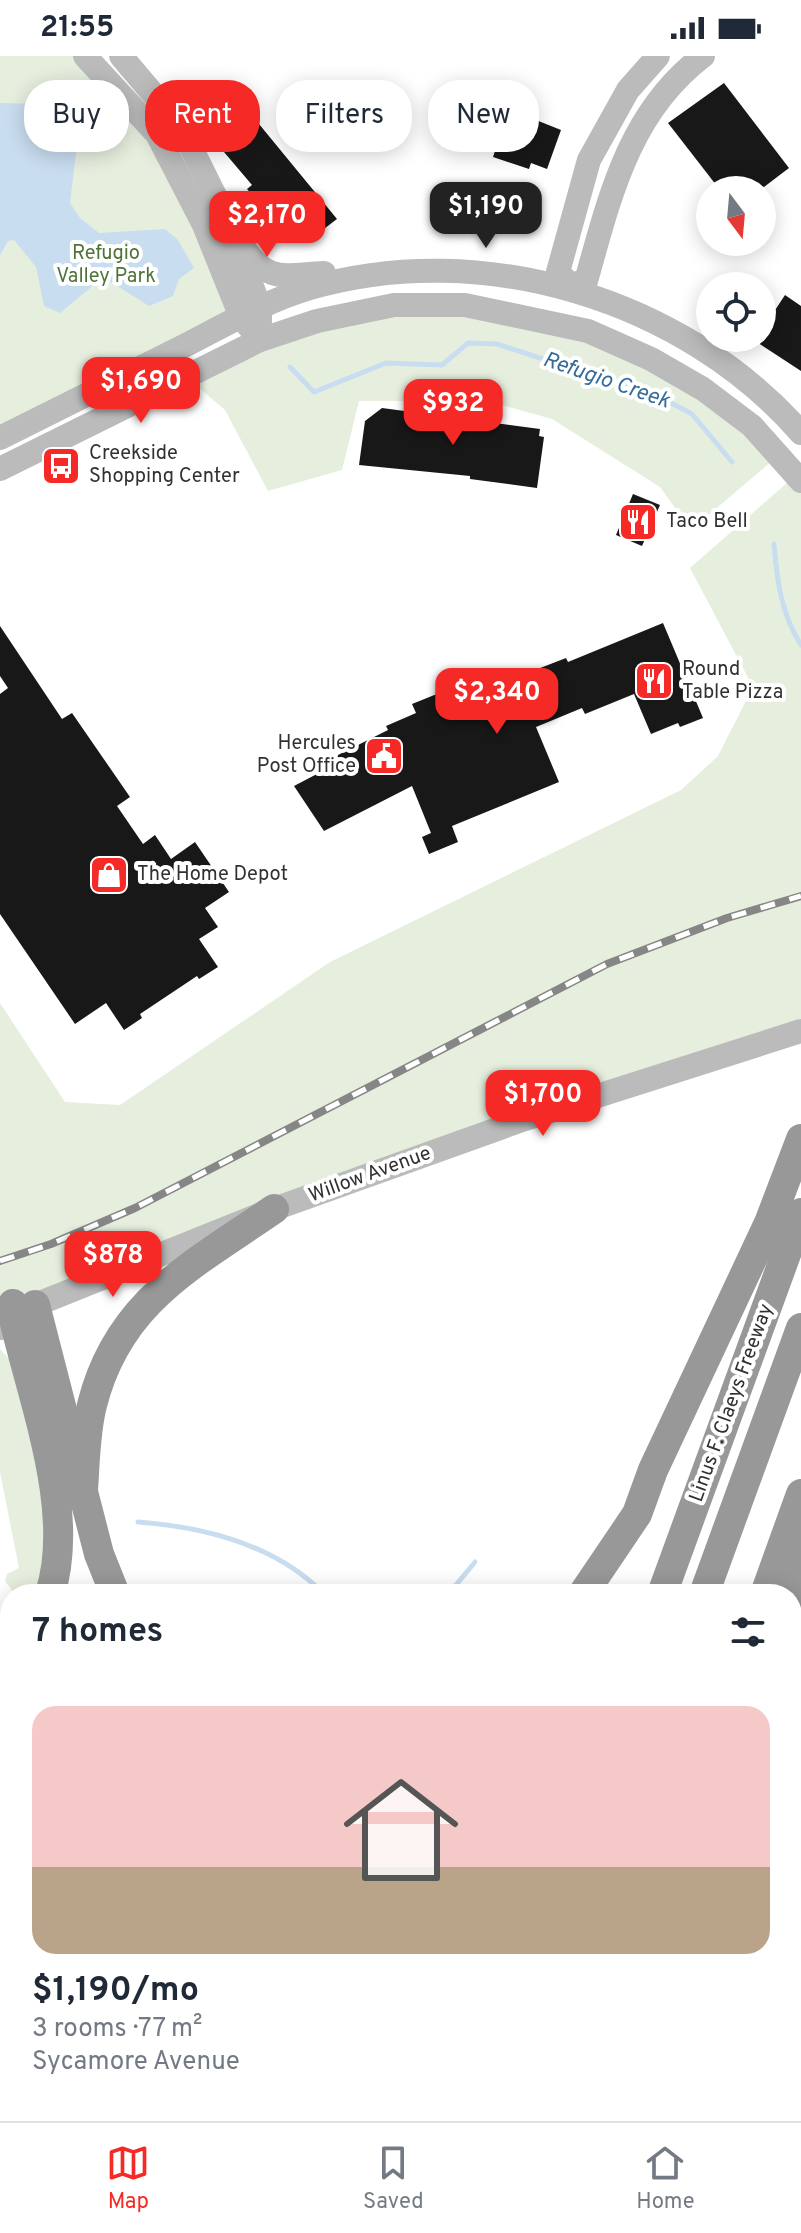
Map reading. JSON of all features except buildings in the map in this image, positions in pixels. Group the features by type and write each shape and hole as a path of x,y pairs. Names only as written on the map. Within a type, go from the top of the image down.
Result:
{"highway":[{"path":"590,1584 637,1514 653,1470 760,1243 801,1139"},
{"path":"83,1490 91,1407 101,1373 119,1340 160,1288 274,1209"},
{"name":"Linus F. Claeys Freeway","path":"666,1584 801,1213"},
{"path":"13,1314 83,1490 111,1584"},
{"path":"13,1314 58,1504 59,1555 52,1584"},
{"name":"Linus F. Claeys Freeway","path":"708,1584 801,1328"},
{"path":"574,1584 600,1553 653,1470"},
{"path":"769,1584 801,1494"},
{"path":"794,1584 801,1553"}],"street":[{"path":"85,56 157,134 250,312"},
{"path":"121,56 181,127 230,226 252,260 268,273 290,277 319,273 415,271 501,275 569,288 662,325 718,357 757,389 801,433"},
{"path":"569,288 558,272 589,160 628,90 658,56"},
{"path":"556,322 569,288 586,281 630,143 654,104 673,82 703,56"},
{"path":"230,226 250,312 260,340"},
{"path":"317,321 342,302 403,290 414,278 415,271"},
{"path":"0,438 250,312 310,288 389,272"},
{"path":"0,469 260,340 317,321 394,305 465,305 556,322 605,336 703,389 752,426 801,481"},
{"path":"696,1063 801,1015"},
{"name":"Willow Avenue","path":"13,1314 274,1209 525,1119 801,1031"}],"green space":[{"name":"Refugio Valley Park","path":"0,56 85,56 107,80 24,80 24,152 129,152 129,104 145,121 145,152 165,152 241,317 0,438"},
{"path":"394,305 605,336 779,455 691,530 660,487 552,419 488,401 359,401 342,470 268,491 225,410 185,376"},
{"path":"796,475 801,481 801,1028 0,1309 0,1003 65,1102 120,1105 330,962 681,790 718,756 753,687 690,568"},
{"path":"0,1349 10,1360 39,1464 48,1544 39,1584 7,1584 5,1581 7,1574 19,1568 0,1472"}],"water":[{"path":"0,103 24,104 24,152 76,152 70,203 80,218 99,233 165,229 178,240 194,268 179,279 173,296 149,306 111,282 96,283 60,313 44,306 36,267 14,240 8,241 0,255"}],"waterway":[{"name":"Refugio Creek","path":"290,367 314,392 386,363 442,365 468,343 497,344 658,396 692,414 732,462"},
{"name":"Refugio Creek","path":"774,544 784,609 801,645"},
{"path":"138,1522 189,1528 238,1542 284,1563 313,1584"},
{"path":"457,1584 475,1562"}],"railway":[{"path":"0,1261 51,1244 135,1208 607,964 727,918 801,896"}],"place":[{"name":"Creekside Shopping Center","path":"61,466"},
{"name":"Taco Bell","path":"638,522"},
{"name":"Round Table Pizza","path":"654,681"},
{"name":"Hercules Post Office","path":"384,756"},
{"name":"The Home Depot","path":"109,875"}]}
